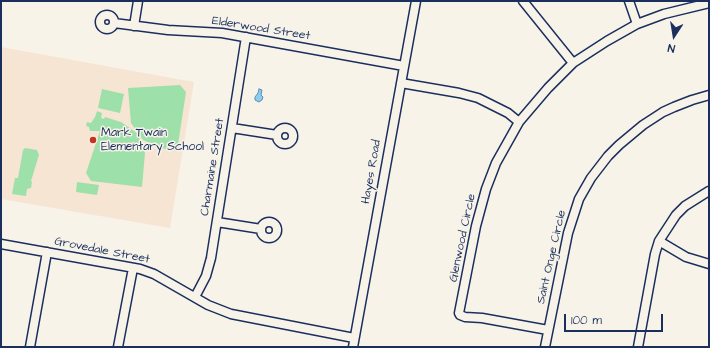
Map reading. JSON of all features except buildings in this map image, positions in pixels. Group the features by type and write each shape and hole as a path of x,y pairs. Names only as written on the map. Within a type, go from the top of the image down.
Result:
{"street":[{"path":"134,26 138,1"},
{"name":"Hayes Road","path":"353,347 416,1"},
{"path":"523,1 573,63"},
{"path":"630,1 637,24"},
{"name":"Glenwood Circle","path":"548,330 460,315 476,226 486,189 496,163 519,122 544,92 573,63 637,24 664,14 709,3"},
{"name":"Elderwood Street","path":"114,23 222,33 404,66"},
{"name":"Charmaine Street","path":"195,297 210,265 246,38"},
{"path":"400,83 459,93 478,98 508,113 519,122"},
{"name":"Saint Onge Circle","path":"545,347 572,220 579,199 591,178 608,156 643,125 669,110 692,100 709,95"},
{"path":"232,128 277,135"},
{"path":"638,347 655,254 659,241 676,215 685,206 709,191"},
{"path":"217,222 261,229"},
{"path":"659,241 686,257 709,264"},
{"name":"Grovedale Street","path":"1,244 133,268 154,274 214,308 238,316 354,338"},
{"path":"30,347 47,252"},
{"path":"118,347 133,268"}],"shaded area":[{"name":"Mark Twain Elementary School","path":"1,47 194,82 170,228 1,199"}],"green space":[{"path":"180,85 186,92 177,151 161,148 143,140 131,123 128,88"},
{"path":"102,89 124,94 120,113 98,108"},
{"path":"97,111 102,113 101,118 104,119 105,117 121,122 137,133 145,153 142,187 91,181 86,173 100,131 90,131 89,127 86,126 87,122 91,123"},
{"path":"25,148 37,150 39,155 31,181 31,188 27,189 26,196 12,194 15,178 18,178 23,150"},
{"path":"77,182 99,185 97,195 76,192"}],"water":[{"path":"259,89 262,90 261,95 263,97 259,102 255,100 255,97"}],"place":[{"name":"Mark Twain Elementary School","path":"93,140"}]}
